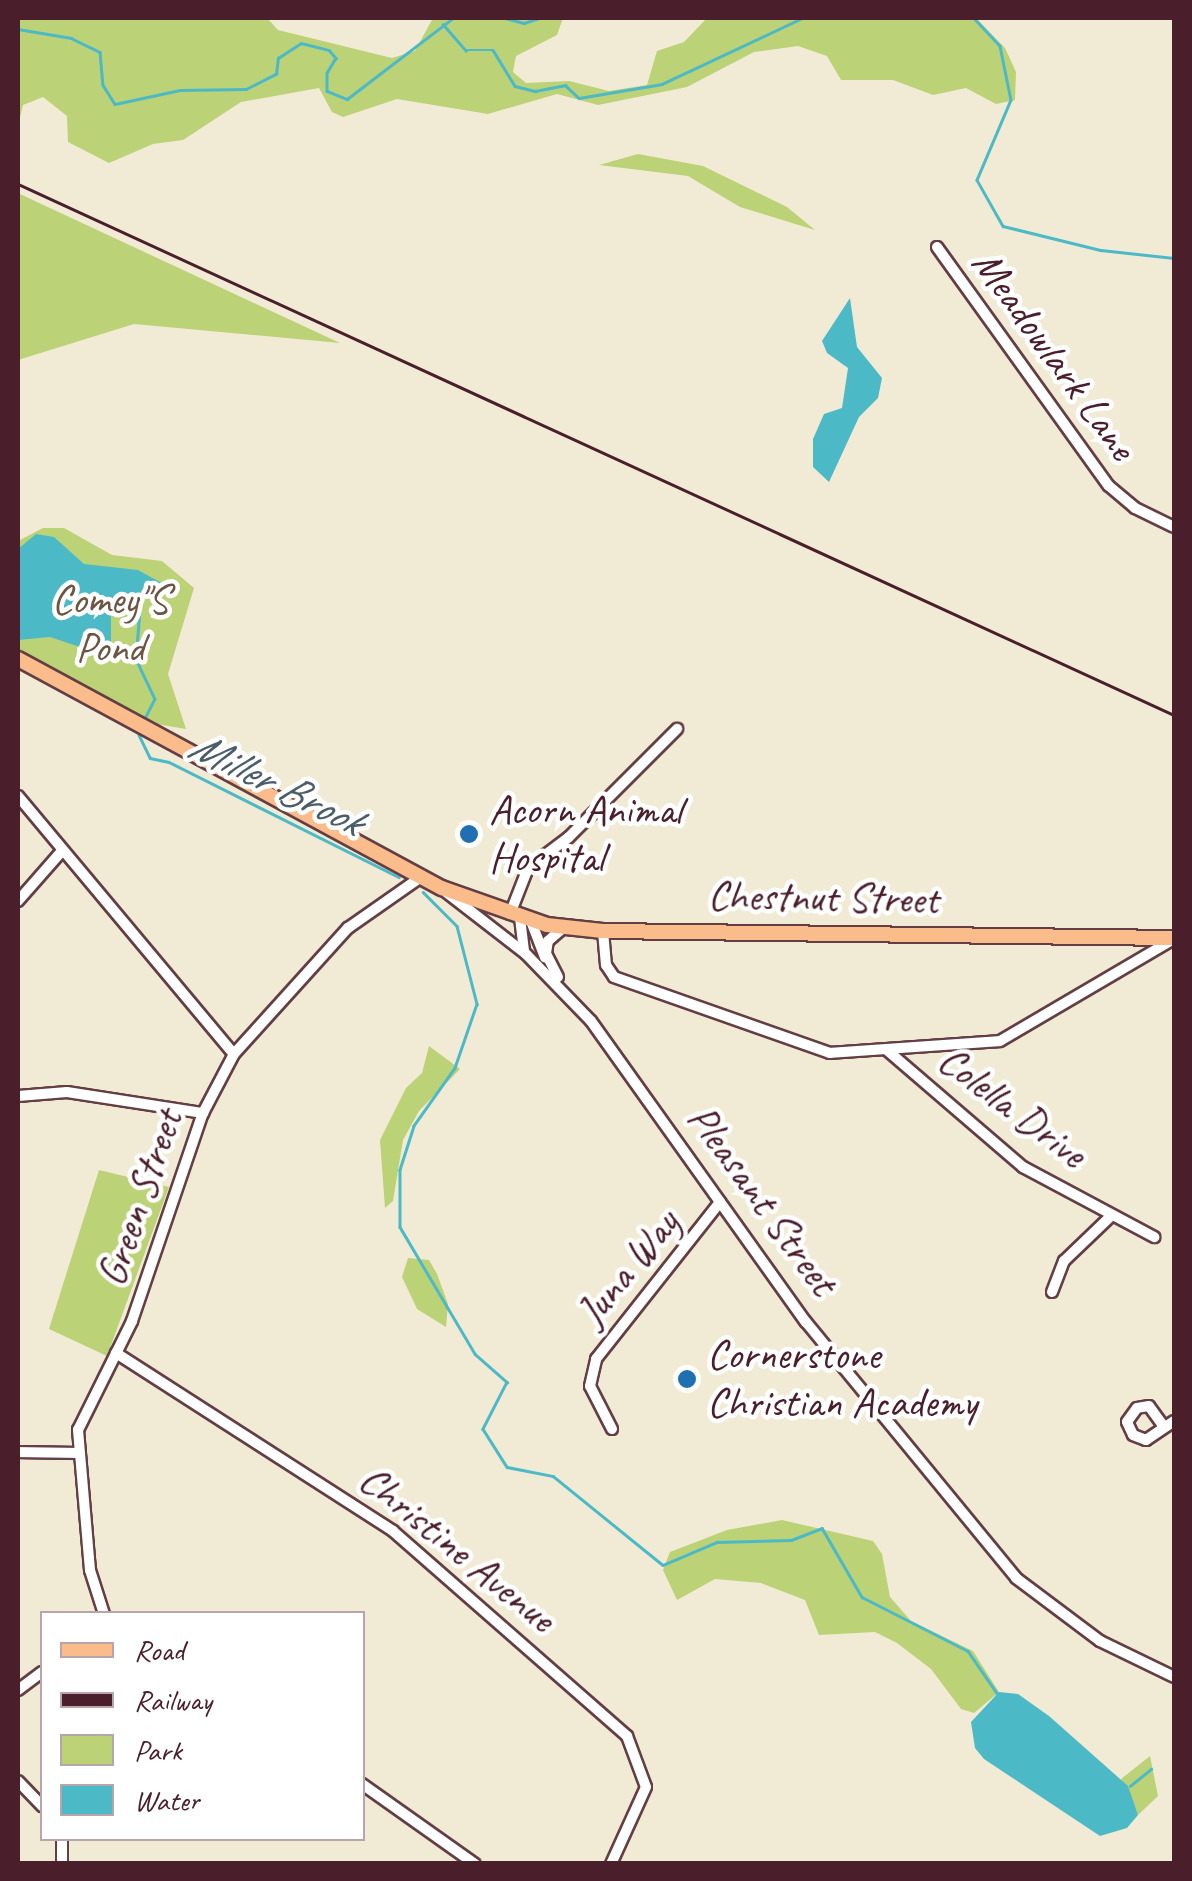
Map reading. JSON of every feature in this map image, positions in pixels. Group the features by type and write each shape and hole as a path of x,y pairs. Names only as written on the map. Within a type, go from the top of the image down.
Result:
{"main road":[{"path":"18,659 422,877"},
{"name":"Chestnut Street","path":"422,877 520,918 564,928 1174,938"}],"street":[{"name":"Meadowlark Lane","path":"936,247 1109,486 1135,508 1174,526"},
{"path":"526,954 520,918 528,868 559,846 676,729"},
{"path":"18,796 234,1054"},
{"path":"18,901 62,851"},
{"name":"Green Street","path":"103,1611 90,1570 76,1453 86,1408 116,1353 202,1113 234,1054 348,928 422,877"},
{"name":"Pleasant Street","path":"442,888 566,990"},
{"name":"Pleasant Street","path":"520,918 566,990 864,1398 1016,1578 1100,1642 1174,1677"},
{"path":"548,962 548,941 564,928"},
{"path":"603,931 606,965 614,976 810,1051 888,1051 1019,1034 1174,938"},
{"name":"Colella Drive","path":"888,1051 1023,1167 1154,1237"},
{"path":"18,1096 68,1092 202,1113"},
{"name":"Juna Way","path":"612,1429 598,1414 590,1386 596,1360 720,1202"},
{"path":"1052,1292 1064,1261 1112,1214"},
{"name":"Christine Avenue","path":"116,1353 393,1531 627,1736 646,1787 611,1864"},
{"path":"18,1452 76,1453"},
{"path":"18,1690 40,1674"},
{"path":"18,1781 40,1804"},
{"path":"365,1786 469,1862"}],"green space":[{"path":"18,18 267,18 278,30 392,58 415,51 433,18 563,18 557,35 516,56 513,72 526,83 569,81 609,91 647,85 657,51 684,42 707,18 976,18 1005,48 1016,72 1015,100 996,104 966,88 933,95 893,80 841,80 827,56 798,46 754,52 687,87 598,105 557,94 488,114 397,99 343,117 332,112 319,88 241,102 183,140 153,144 109,163 68,142 67,116 43,97 23,105 18,126"},
{"path":"638,154 703,166 787,207 815,230 740,207 688,176 599,165"},
{"path":"18,193 340,343 134,324 18,360"},
{"name":"Comey\"S Pond","path":"43,528 64,528 112,555 162,561 194,588 168,674 186,729 150,723 18,651 18,541"},
{"path":"429,1046 460,1069 419,1111 403,1140 393,1201 385,1208 380,1140 406,1088 422,1073"},
{"path":"99,1170 169,1187 107,1356 49,1329"},
{"path":"408,1258 429,1260 437,1274 448,1304 446,1327 417,1309 402,1277"},
{"path":"782,1520 873,1541 882,1554 890,1597 911,1621 973,1651 999,1692 974,1713 961,1709 931,1669 897,1643 875,1632 819,1635 805,1600 761,1583 715,1579 677,1600 663,1570 670,1552 727,1530"},
{"path":"1150,1756 1158,1796 1138,1815 1121,1779"}],"water":[{"path":"850,298 857,347 882,378 878,398 859,417 829,482 813,467 813,439 824,414 842,408 848,368 827,353 822,341"},
{"path":"36,534 54,537 84,564 138,570 167,586 152,598 137,593 119,603 111,615 111,649 98,653 50,637 18,640 18,549"},
{"path":"999,1692 1018,1694 1049,1716 1128,1786 1138,1815 1127,1828 1100,1836 984,1759 975,1748 971,1722"}],"waterway":[{"path":"18,29 71,38 100,52 103,85 115,104 180,90 246,89 276,74 278,58 301,43 329,50 336,58 327,73 327,91 347,99 453,18"},
{"path":"505,18 524,23 539,18"},
{"path":"443,24 466,50 493,50 515,86 535,91 565,85 579,98 662,84 802,18"},
{"path":"974,18 1000,46 1011,100 977,180 1003,226 1101,250 1174,258"},
{"name":"Miller Brook","path":"130,595 140,611 136,659 155,699 145,719"},
{"name":"Miller Brook","path":"139,735 150,758 169,762 399,877"},
{"name":"Miller Brook","path":"423,892 457,926 477,1004 455,1068 414,1126 400,1170 400,1227 475,1354 507,1382 483,1429 507,1467 553,1476 663,1565 717,1542 791,1540 822,1528 862,1597 968,1651 997,1693"},
{"name":"Miller Brook","path":"1130,1786 1151,1769"}],"railway":[{"path":"18,184 1174,715"}],"place":[{"name":"Acorn Animal Hospital","path":"469,834"},
{"name":"Cornerstone Christian Academy","path":"687,1379"}]}
